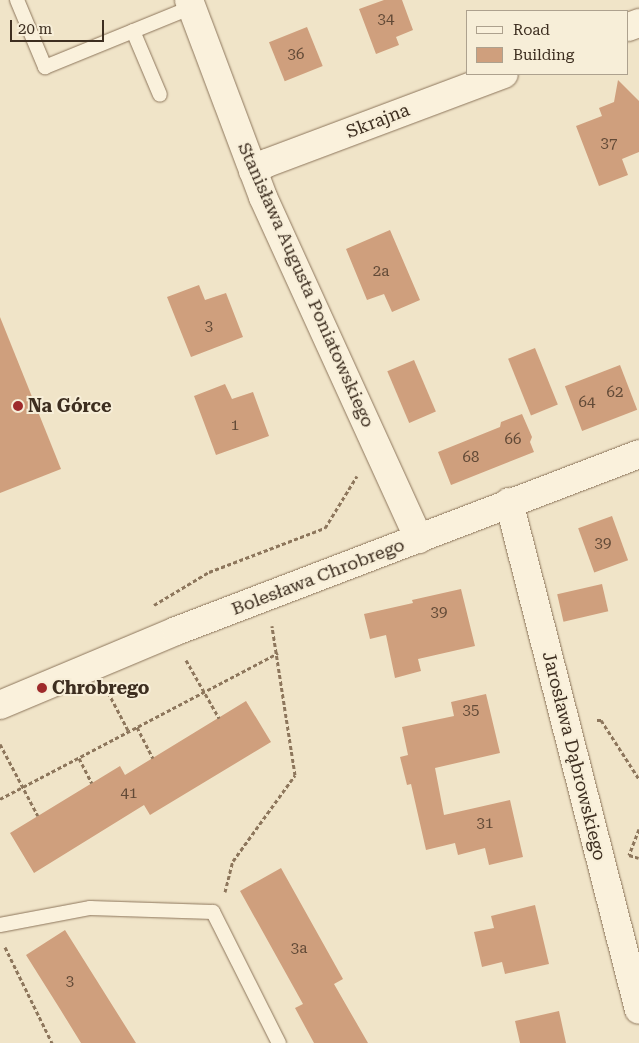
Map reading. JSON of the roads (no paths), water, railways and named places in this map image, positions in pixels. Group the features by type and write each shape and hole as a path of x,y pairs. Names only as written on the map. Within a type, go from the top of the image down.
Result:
{"street":[{"name":"Stanisława Augusta Poniatowskiego","path":"191,4 225,90 253,171 419,539"},
{"name":"Skrajna","path":"253,171 268,163 501,75"},
{"name":"Bolesława Chrobrego","path":"0,705 176,631 419,539 509,502 639,454"},
{"name":"Jarosława Dąbrowskiego","path":"509,502 639,1010"}],"lane":[{"path":"17,0 45,67 133,31 191,4"},
{"path":"133,31 160,95"},
{"path":"0,925 90,908 212,912 279,1043"}],"place":[{"name":"Na Górce","path":"18,406"},
{"name":"Chrobrego","path":"42,688"}]}
